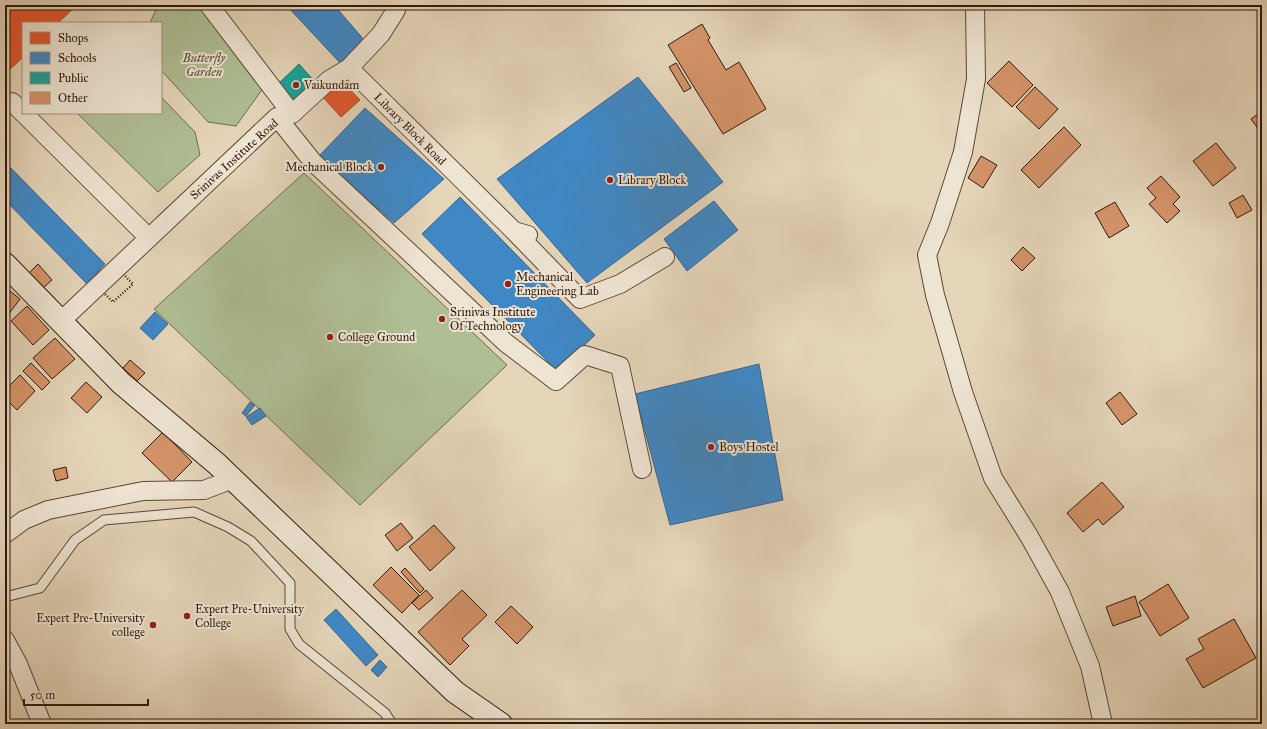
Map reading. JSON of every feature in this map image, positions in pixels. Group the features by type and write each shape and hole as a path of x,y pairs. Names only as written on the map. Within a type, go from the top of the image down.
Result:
{"main road":[{"path":"5,264 121,383 217,464 455,692 501,724"}],"street":[{"name":"Srinivas Institute Road","path":"61,321 148,237 285,116 210,5"},
{"path":"975,5 976,79 964,144 940,223 927,255 935,295 961,385 991,471 1060,592 1090,666 1103,724"},
{"path":"396,10 381,34 349,68 329,80 285,116 313,162 506,343 556,381 585,355 620,366 642,469"},
{"name":"Library Block Road","path":"349,68 521,233 580,299 620,284 665,257"},
{"path":"12,102 22,112"},
{"path":"24,114 148,237"},
{"path":"5,534 24,520 48,510 143,491 204,490 233,479"},
{"path":"5,640 18,664 42,724"}],"lane":[{"path":"5,596 40,588 75,540 104,520 194,512 251,541 281,572 290,583 290,629 299,644 385,713 392,724"}],"green space":[{"name":"Butterfly Garden","path":"158,5 198,5 266,84 236,126 208,122 162,71 162,22 150,22"},
{"name":"Butterfly Garden","path":"162,98 195,132 200,155 158,192 78,114 162,114"},
{"name":"College Ground","path":"304,173 507,365 360,505 154,309"}],"building: Shops":[{"path":"15,5 77,5 59,22 22,22 22,58 5,74 5,14"},
{"path":"340,79 360,100 341,117 322,96"}],"building: Schools":[{"path":"286,5 334,5 365,41 342,65"},
{"name":"Library Block","path":"638,77 723,182 587,283 497,179"},
{"name":"Mechanical Block","path":"365,108 444,179 394,223 319,156"},
{"path":"5,162 105,264 87,284 5,200"},
{"name":"Mechanical Engineering Lab","path":"460,197 595,335 557,371 422,234"},
{"path":"714,201 738,230 687,271 664,239"},
{"path":"155,312 168,324 153,340 140,328"},
{"name":"Boys Hostel","path":"759,364 783,500 670,525 635,394"},
{"path":"250,402 255,405 246,416 242,413"},
{"path":"260,408 266,416 252,425 246,417"},
{"path":"336,609 378,655 366,666 324,620"},
{"path":"380,660 387,667 378,677 371,670"}],"building: Public":[{"name":"Vaikundam","path":"299,64 316,83 293,106 276,86"}],"building: Other":[{"path":"702,24 710,38 708,40 726,70 739,62 766,109 723,134 668,45"},
{"path":"1009,61 1033,85 1012,107 987,83"},
{"path":"676,63 691,88 684,92 669,67"},
{"path":"1035,87 1058,109 1039,129 1016,107"},
{"path":"1262,111 1262,134 1251,119"},
{"path":"1064,127 1081,145 1039,188 1021,170"},
{"path":"1216,143 1236,168 1213,186 1193,161"},
{"path":"981,156 997,165 983,188 968,178"},
{"path":"1161,176 1180,197 1173,204 1180,211 1167,223 1149,204 1156,198 1147,188"},
{"path":"1243,195 1252,210 1237,218 1229,203"},
{"path":"1115,202 1129,226 1109,238 1095,213"},
{"path":"1023,247 1035,258 1022,271 1011,260"},
{"path":"38,264 52,280 43,288 29,273"},
{"path":"5,287 20,299 5,319"},
{"path":"27,306 49,330 33,345 11,321"},
{"path":"55,338 75,359 52,379 33,358"},
{"path":"130,360 145,373 137,381 123,368"},
{"path":"31,363 50,382 42,390 23,371"},
{"path":"20,375 35,391 17,410 5,398 5,390"},
{"path":"86,382 102,397 87,413 71,398"},
{"path":"1120,392 1137,414 1122,425 1106,403"},
{"path":"163,432 192,462 172,482 142,453"},
{"path":"66,467 68,478 56,481 53,470"},
{"path":"1102,482 1124,507 1103,525 1098,519 1083,532 1067,513"},
{"path":"401,523 413,538 397,551 385,535"},
{"path":"434,525 455,548 430,571 409,547"},
{"path":"391,567 419,595 402,613 373,585"},
{"path":"405,568 424,589 420,593 401,572"},
{"path":"1168,584 1189,618 1160,636 1139,602"},
{"path":"426,590 433,598 419,610 412,603"},
{"path":"462,590 487,615 462,639 469,646 450,665 418,632"},
{"path":"1135,596 1141,616 1113,626 1106,607"},
{"path":"511,606 533,627 517,644 495,622"},
{"path":"1234,619 1256,658 1203,688 1186,659 1204,649 1198,639"}],"place":[{"name":"Vaikundam","path":"296,85"},
{"name":"Mechanical Block","path":"381,167"},
{"name":"Library Block","path":"610,180"},
{"name":"Mechanical Engineering Lab","path":"508,284"},
{"name":"Srinivas Institute Of Technology","path":"442,319"},
{"name":"College Ground","path":"330,337"},
{"name":"Boys Hostel","path":"711,447"},
{"name":"Expert Pre-University College","path":"187,616"},
{"name":"Expert Pre-University college","path":"153,625"}]}
